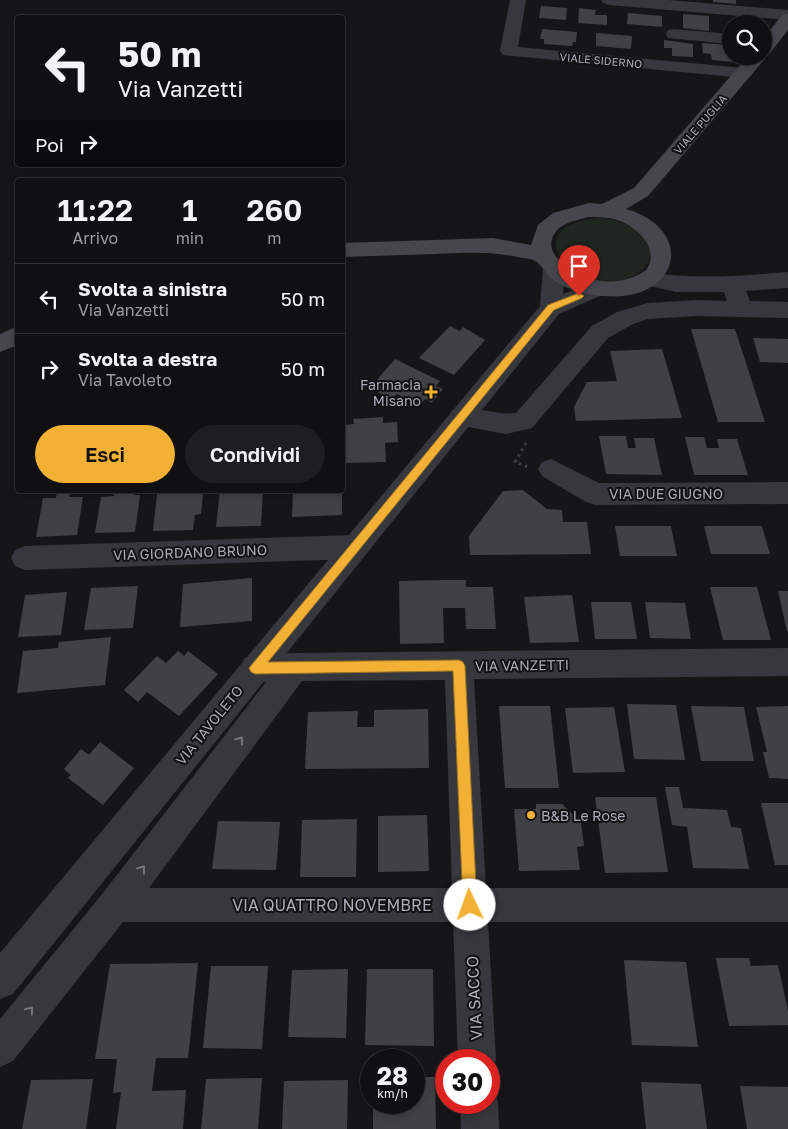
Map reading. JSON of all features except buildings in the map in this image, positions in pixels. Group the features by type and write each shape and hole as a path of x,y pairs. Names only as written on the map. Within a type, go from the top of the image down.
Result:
{"main road":[{"name":"VIALE PUGLIA","path":"772,38 788,19"},
{"name":"VIALE PUGLIA","path":"606,211 641,192 750,65"},
{"path":"641,192 648,228"},
{"path":"494,245 549,263 573,282 596,289 616,290 634,286 649,279 658,268 662,256 661,246 648,228 622,214 589,210 573,212 559,218 549,226 543,235 541,245 549,263"},
{"path":"345,250 494,245 549,226"},
{"path":"0,344 15,336"}],"street":[{"name":"VIALE SIDERNO","path":"518,0 509,51 744,73"},
{"path":"609,0 788,15"},
{"path":"674,34 722,37"},
{"path":"662,256 684,272 724,283 741,309"},
{"path":"549,263 551,308"},
{"path":"649,279 676,284 788,280"},
{"name":"VIA TAVOLETO","path":"0,981 551,308 596,289"},
{"path":"461,417 506,424 523,421 600,332 625,318 648,311 697,308 788,310"},
{"name":"VIA DUE GIUGNO","path":"551,469 595,494 788,492"},
{"name":"VIA GIORDANO BRUNO","path":"25,558 355,547"},
{"name":"VIA VANZETTI","path":"255,668 788,662"},
{"name":"VIA SACCO","path":"459,666 477,1049"},
{"path":"0,1048 115,905 295,668"},
{"name":"VIA QUATTRO NOVEMBRE","path":"115,905 788,905"},
{"path":"479,1114 480,1129"}],"path":[{"path":"523,421 528,442 515,462 543,470 551,469"}],"shaded area":[{"path":"600,218 615,220 629,225 645,238 649,245 649,260 639,273 629,278 608,282 589,279 572,270 561,258 556,245 560,233 574,223"}],"place":[{"name":"Farmacia Misano","path":"431,392"},
{"name":"B&B Le Rose","path":"531,815"}],"route":[{"path":"470,905 459,666 255,668 551,308 579,296"}]}
